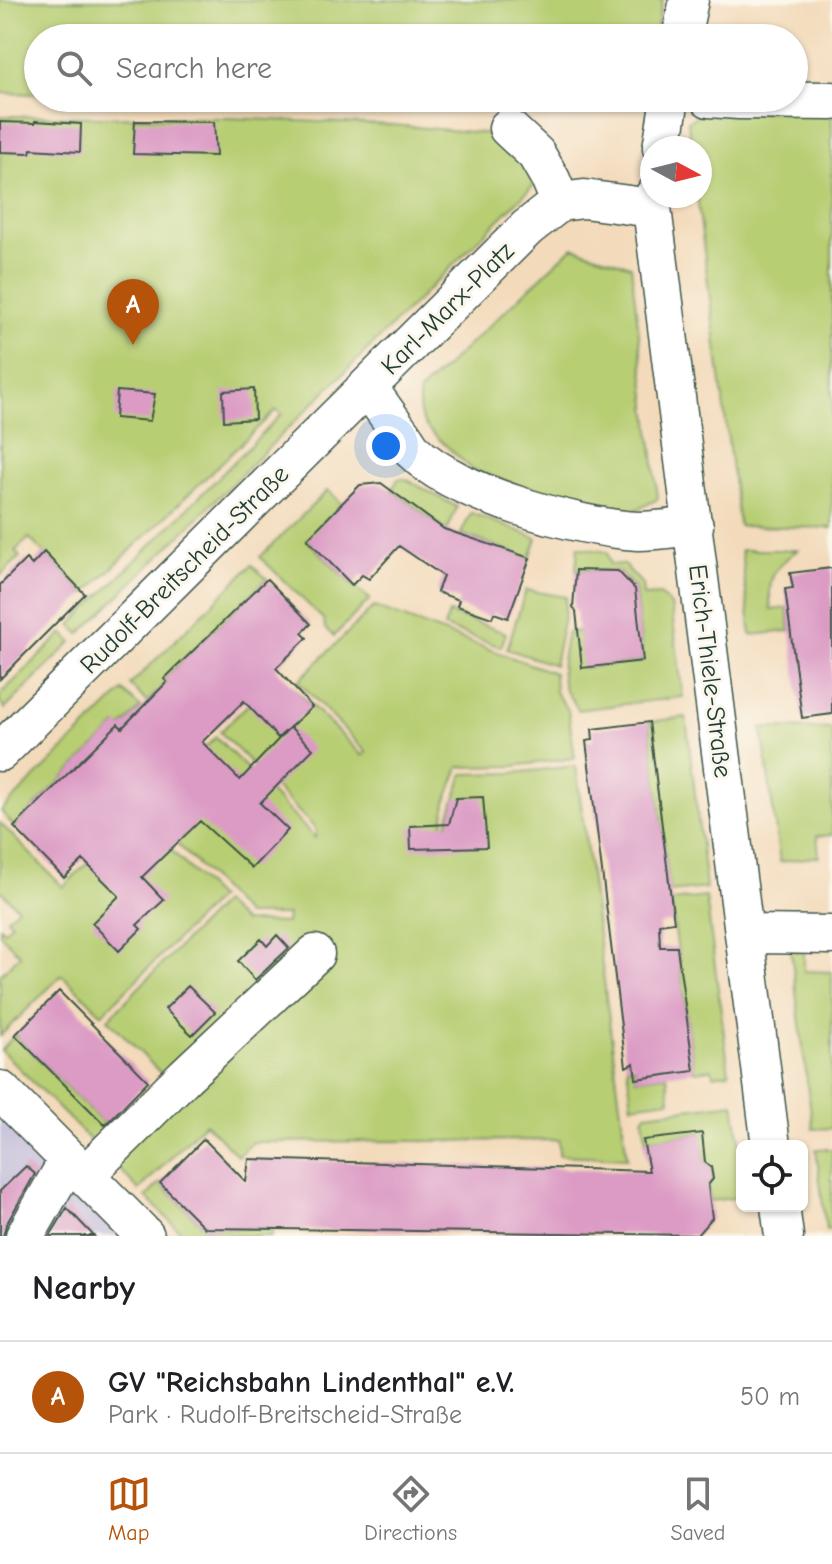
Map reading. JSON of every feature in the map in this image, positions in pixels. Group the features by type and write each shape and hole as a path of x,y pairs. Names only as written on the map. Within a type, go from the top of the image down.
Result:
{"street":[{"path":"684,24 689,0"},
{"path":"808,101 832,101"},
{"path":"664,136 668,112"},
{"path":"508,128 536,154 560,202 584,199 640,201"},
{"name":"Karl-Marx-Platz","path":"560,202 527,228 368,387 414,452 442,473 474,488 524,507 593,525 639,531 694,526"},
{"name":"Erich-Thiele-Straße","path":"654,208 770,1140"},
{"name":"Rudolf-Breitscheid-Straße","path":"0,752 368,387"},
{"path":"744,934 832,935"},
{"path":"25,1236 77,1167 185,1076 315,954"},
{"path":"0,1090 145,1236"},
{"path":"781,1212 784,1236"}],"shaded area":[{"path":"0,1113 130,1236 0,1236"}],"green space":[{"path":"0,0 663,0 657,24 24,24 24,94 0,93"},
{"path":"832,111 832,528 739,526 699,208 712,208 712,136 690,136 688,121 704,112"},
{"path":"0,116 229,118 393,125 504,135 540,179 80,634 71,625 282,414 276,410 85,594 29,538 15,551 20,557 0,576"},
{"path":"573,247 631,266 658,499 632,512 558,500 473,470 428,429 420,412 419,392"},
{"path":"398,479 406,479 457,507 447,531 392,490"},
{"path":"328,490 342,504 307,540 370,599 334,636 325,628 324,620 260,557"},
{"path":"471,513 537,538 530,558 461,534"},
{"path":"578,547 607,552 610,564 624,565 642,584 643,596 660,595 671,605 683,697 578,710 562,680 567,633 579,631 583,668 643,661 635,588 618,571 576,570"},
{"path":"741,550 798,550 777,569 770,590 771,610 787,608 790,631 751,635"},
{"path":"252,565 267,579 164,679 167,682 147,702 130,685"},
{"path":"526,590 566,597 554,665 507,649"},
{"path":"374,607 554,673 555,692 568,710 575,758 513,766 459,767 446,802 440,846 463,774 513,773 576,766 627,1158 559,1155 559,1140 253,1142 238,1156 205,1123 139,1190 113,1162 170,1083 108,1019 222,903 243,922 286,923 287,915 246,915 143,808 216,737 315,838 316,829 220,732 279,674 363,756 366,752 298,681"},
{"path":"449,613 506,633 501,647 444,627"},
{"path":"63,633 72,642 5,709 0,703 0,695"},
{"path":"123,691 141,708 121,728 117,725 14,827 1,811"},
{"path":"686,717 706,888 670,892 649,722"},
{"path":"762,728 832,729 832,835 817,836 819,856 780,862"},
{"path":"137,815 218,898 102,1014 62,975 0,1036 0,975 20,955 0,934 0,927 4,931 12,923 7,918 18,908 0,890 0,823 63,887"},
{"path":"706,897 729,1073 713,1075 712,1069 694,1071 671,901"},
{"path":"791,951 804,951 804,971 832,972 832,1128 813,1129"},
{"path":"15,1035 117,1137 102,1152 1,1050"},
{"path":"634,1066 636,1079 667,1075 670,1100 632,1105 627,1067"},
{"path":"734,1103 739,1140 736,1140 736,1198 710,1201 708,1185 713,1179 711,1167 705,1162 701,1133 646,1140 643,1119 646,1114"},
{"path":"816,1149 832,1149 832,1229 826,1230"},
{"path":"160,1183 205,1228 272,1229 272,1236 185,1236 146,1197"}],"building":[{"path":"135,121 214,122 216,156 133,154"},
{"path":"0,122 81,124 80,152 31,149 30,153 0,152"},
{"path":"254,389 255,419 224,421 223,391"},
{"path":"117,391 155,394 150,421 115,418"},
{"path":"381,483 444,529 530,558 508,618 494,613 492,618 457,606 459,600 437,592 443,576 399,546 369,579 362,575 352,585 307,539 360,485"},
{"path":"44,552 85,594 0,679 0,585 26,559 32,565"},
{"path":"832,568 832,714 802,718 785,589 793,588 790,573"},
{"path":"576,570 618,571 635,589 643,661 582,668 573,607"},
{"path":"267,579 311,624 302,633 307,638 276,668 312,707 290,727 313,749 260,803 288,830 252,868 200,821 142,877 164,900 137,925 141,929 119,951 92,923 119,896 83,860 64,878 14,827 118,724 122,728 167,682 164,679","holes":["244,701 278,738 290,727 240,780 202,742"]},
{"path":"649,722 674,922 659,924 660,947 677,947 694,1071 636,1079 634,1063 626,1067 586,741 593,740 592,729"},
{"path":"483,797 487,847 411,849 410,826 449,824 456,798"},
{"path":"277,935 289,948 255,980 238,961 261,939 267,946"},
{"path":"188,986 215,1012 192,1035 165,1009"},
{"path":"59,991 148,1081 105,1125 15,1035"},
{"path":"702,1133 705,1162 711,1167 713,1179 708,1185 712,1218 697,1235 205,1228 160,1183 204,1139 246,1182 249,1159 649,1171 643,1140"},
{"path":"26,1166 35,1174 3,1236 0,1236 0,1191"},
{"path":"67,1208 94,1236 50,1236"}],"place":[{"name":"GV \"Reichsbahn Lindenthal\" e.V.","path":"133,345"}]}
